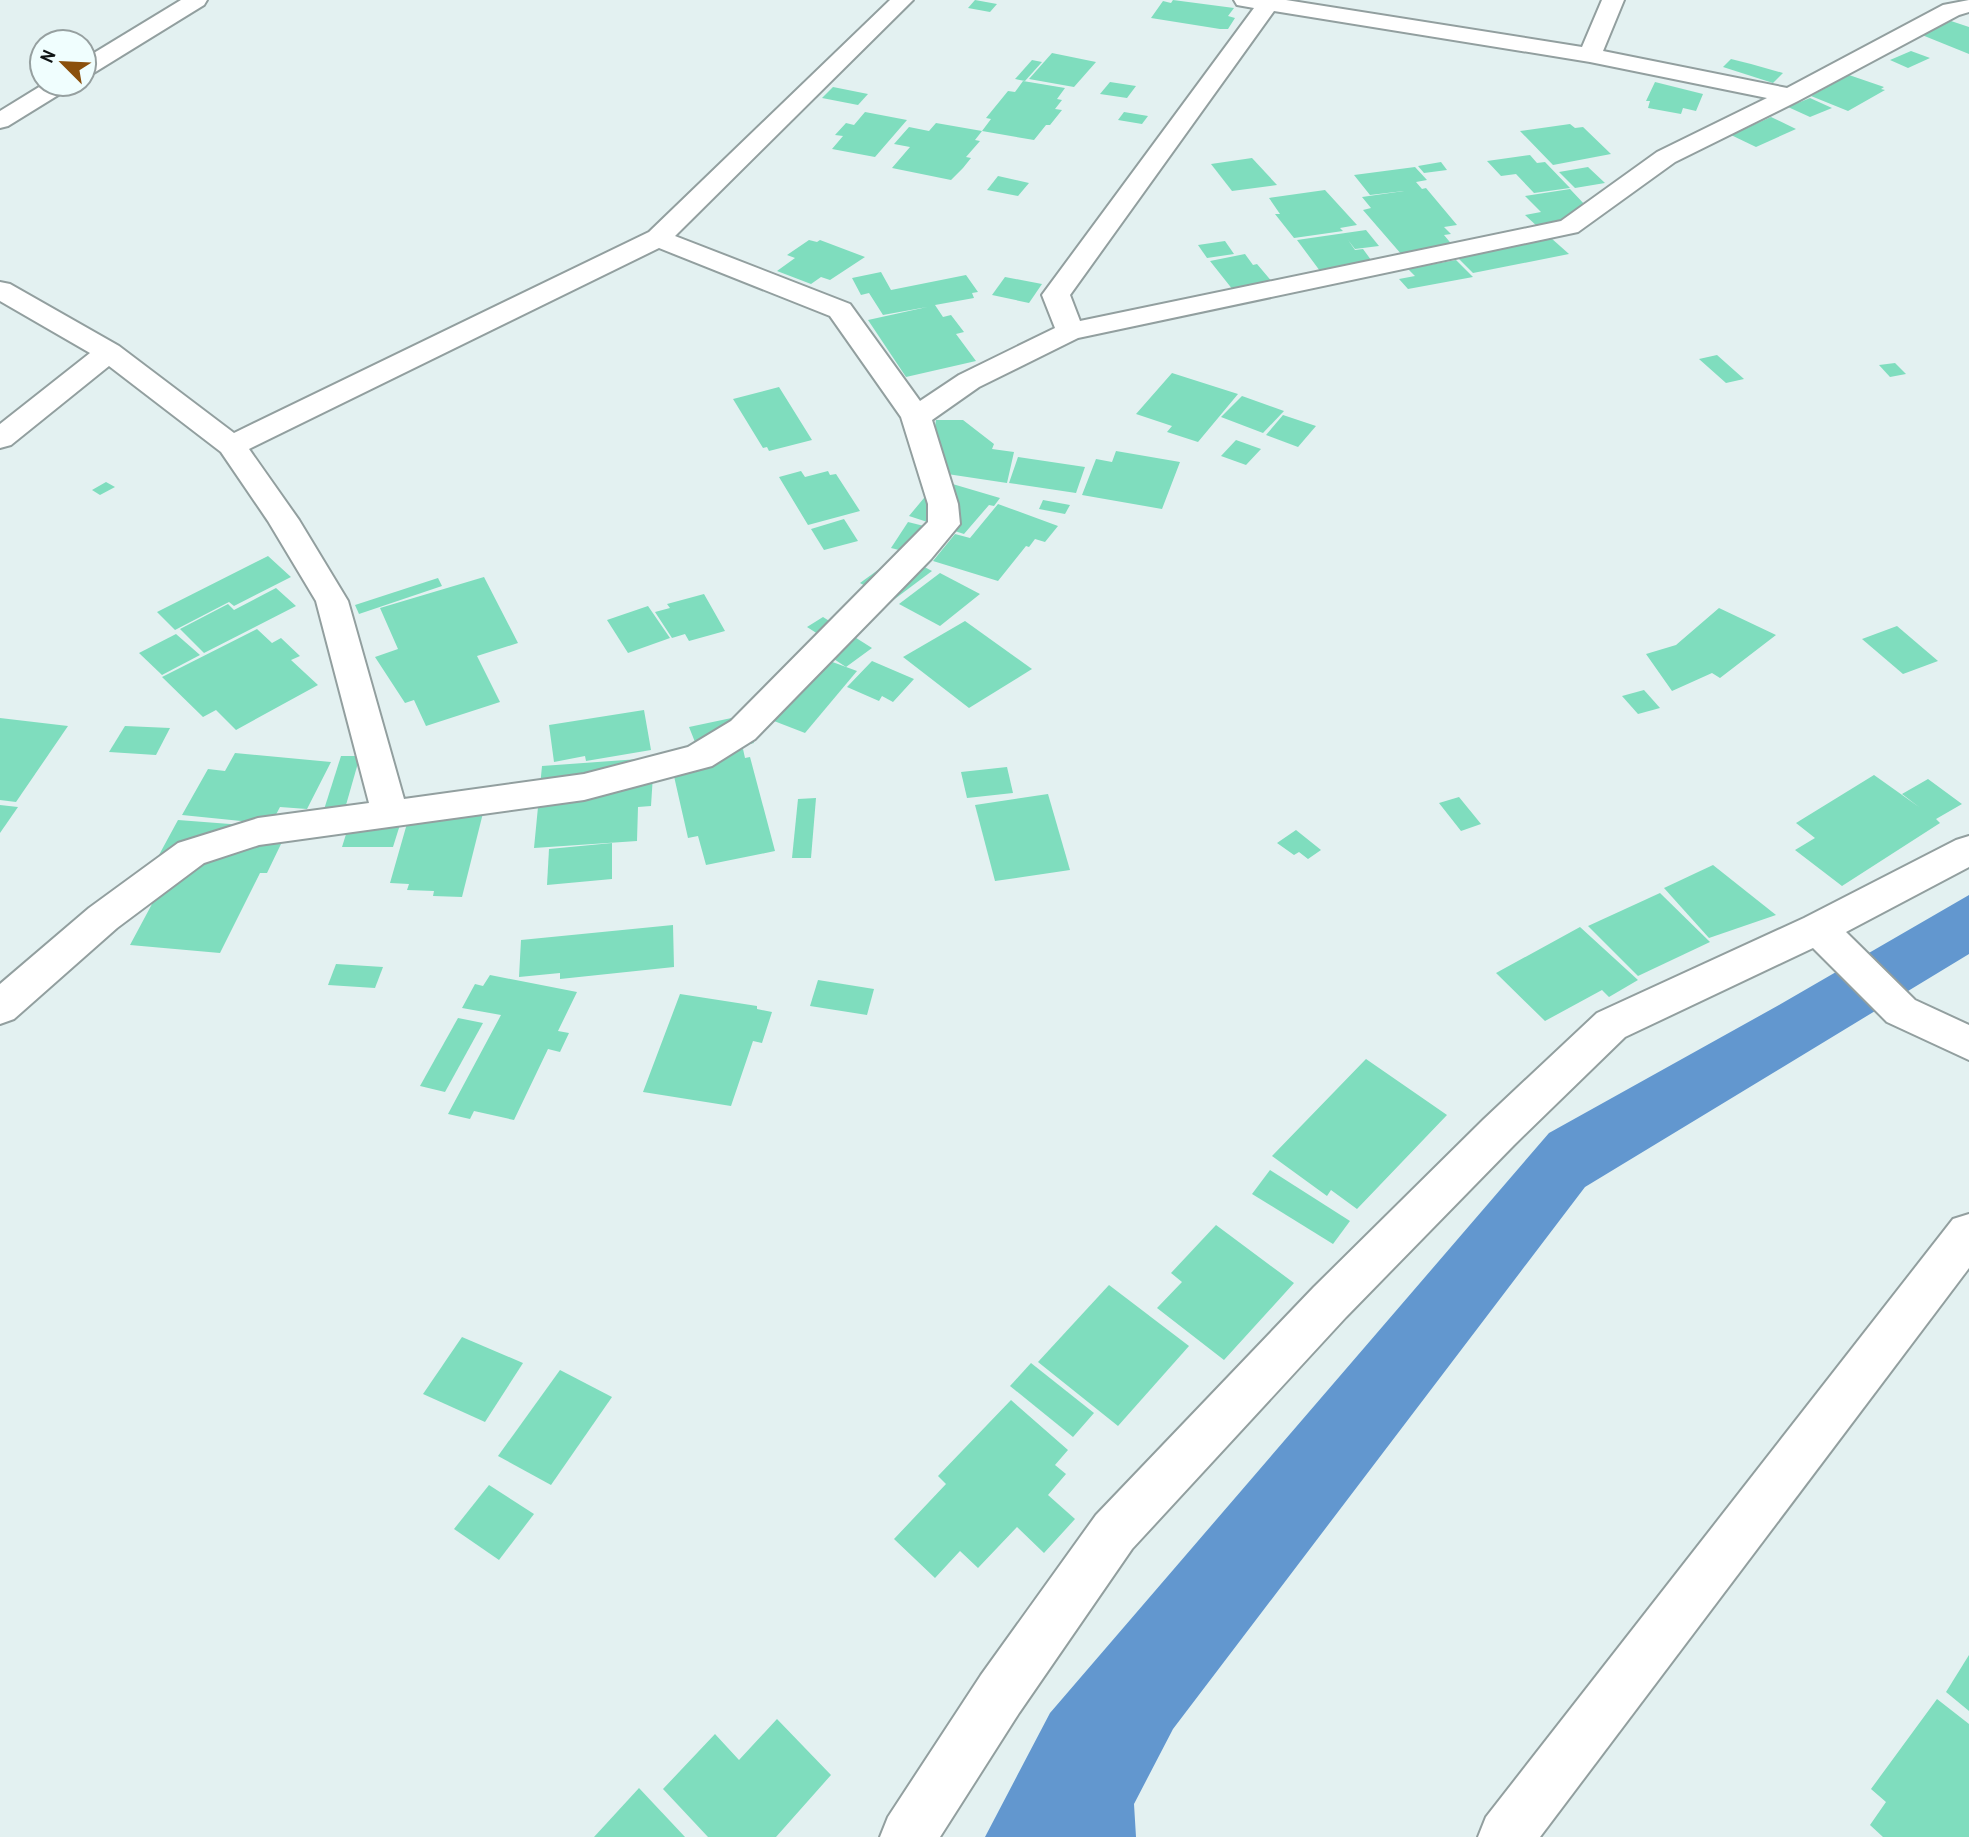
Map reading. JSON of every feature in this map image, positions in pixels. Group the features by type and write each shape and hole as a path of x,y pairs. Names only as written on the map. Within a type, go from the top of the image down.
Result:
{"street":[{"path":"98,60 196,0"},
{"path":"232,446 658,238 902,0"},
{"path":"1590,55 1613,0"},
{"path":"1070,331 1056,295 1256,2 1590,55 1790,96"},
{"path":"916,417 969,381 1070,331 1569,227 1666,157 1790,96 1951,10 1969,5"},
{"path":"0,121 37,98"},
{"path":"0,1008 103,918 191,853 258,832 584,787 699,757 743,730 901,572 944,524 943,504 916,417 840,310 658,238"},
{"path":"0,290 109,352 232,446 283,520 332,601 390,814"},
{"path":"0,439 109,352"},
{"path":"908,1837 1000,1694 1114,1532 1330,1302 1499,1132 1611,1026 1818,929 1969,850"},
{"path":"1818,929 1900,1011 1969,1043"},
{"path":"1506,1837 1969,1233"}],"water":[{"path":"1969,895 1969,954 1585,1187 1173,1729 1134,1804 1136,1837 985,1837 1050,1713 1549,1133"}],"building":[{"path":"975,0 997,4 990,12 968,8"},
{"path":"1173,0 1234,8 1228,16 1235,18 1228,29 1220,29 1151,18 1163,1 1171,3"},
{"path":"1951,21 1969,27 1969,54 1922,35"},
{"path":"1911,51 1930,58 1908,68 1890,60"},
{"path":"1052,53 1096,62 1074,87 1029,79"},
{"path":"1731,59 1783,73 1773,83 1723,67"},
{"path":"1032,60 1042,62 1025,81 1015,79"},
{"path":"1849,75 1884,87 1881,89 1885,90 1848,111 1811,96"},
{"path":"1023,81 1065,88 1057,99 1062,100 1055,109 1062,110 1050,125 1046,125 1034,140 982,131 991,119 986,118 1008,91 1015,92"},
{"path":"1110,82 1136,86 1127,98 1100,94"},
{"path":"1655,82 1703,94 1696,111 1683,108 1681,114 1648,108 1650,101 1646,101"},
{"path":"833,87 868,94 858,105 822,98"},
{"path":"1810,98 1832,108 1810,117 1788,107"},
{"path":"865,112 907,120 875,157 832,149 843,136 835,135 846,123 854,125"},
{"path":"1124,112 1148,116 1142,124 1118,120"},
{"path":"1771,117 1796,129 1756,147 1731,135"},
{"path":"936,123 982,131 975,140 980,141 966,157 971,158 963,168 951,180 892,168 910,147 894,144 909,127 929,131"},
{"path":"1570,124 1575,128 1583,127 1611,154 1553,165 1520,131"},
{"path":"1530,155 1537,163 1545,162 1570,188 1534,193 1516,174 1501,176 1487,161"},
{"path":"1252,158 1277,185 1232,191 1211,164"},
{"path":"1441,162 1447,170 1424,173 1418,166"},
{"path":"1415,167 1427,180 1416,182 1422,189 1426,188 1457,225 1444,227 1451,234 1444,235 1454,247 1402,255 1363,210 1371,208 1362,197 1404,191 1370,195 1354,175"},
{"path":"1588,167 1605,183 1575,188 1559,172"},
{"path":"998,176 1029,183 1018,196 987,190"},
{"path":"1570,189 1586,206 1551,225 1539,228 1525,215 1541,212 1525,196"},
{"path":"1325,190 1357,225 1340,228 1343,231 1294,238 1275,214 1280,214 1269,198"},
{"path":"1366,230 1379,246 1355,249 1348,240 1355,250 1363,249 1374,264 1320,271 1297,240"},
{"path":"1551,238 1569,254 1473,273 1458,258"},
{"path":"809,240 820,240 865,257 830,280 821,277 811,284 777,271 795,258 787,255"},
{"path":"1225,241 1234,254 1207,258 1198,245"},
{"path":"1245,254 1273,283 1233,290 1210,261"},
{"path":"1456,260 1473,277 1408,289 1399,279 1415,276 1408,269"},
{"path":"881,272 891,290 966,275 978,292 972,293 974,298 935,305 943,317 951,315 964,332 956,334 976,361 906,377 868,320 927,307 883,315 869,293 861,295 852,278"},
{"path":"1005,277 1042,284 1029,303 992,295"},
{"path":"1717,355 1744,379 1726,383 1699,359"},
{"path":"1895,363 1906,374 1890,377 1879,365"},
{"path":"1172,373 1238,394 1198,442 1167,432 1172,426 1136,414"},
{"path":"779,387 812,440 769,451 767,447 763,448 733,399"},
{"path":"1242,396 1284,411 1263,433 1221,417"},
{"path":"1283,415 1316,426 1298,447 1266,435"},
{"path":"936,420 963,420 994,444 992,449 1014,452 1007,483 934,472 929,468"},
{"path":"1236,440 1261,449 1246,465 1221,456"},
{"path":"1116,451 1180,462 1162,509 1082,495 1096,459 1112,462"},
{"path":"1018,457 1085,467 1076,493 1009,483"},
{"path":"801,471 805,477 828,471 830,475 836,474 860,511 808,525 779,477"},
{"path":"939,480 1000,498 994,506 989,505 964,534 909,516"},
{"path":"106,482 115,487 100,495 92,490"},
{"path":"1043,500 1070,505 1065,514 1039,509"},
{"path":"998,504 1058,526 1045,542 1035,539 1029,547 1026,546 998,581 933,561 955,534 970,538"},
{"path":"844,519 858,541 824,550 811,529"},
{"path":"908,522 944,531 927,557 891,548"},
{"path":"900,554 932,571 892,601 860,583"},
{"path":"268,556 291,577 234,606 229,602 175,630 157,612"},
{"path":"940,573 980,594 940,626 899,604"},
{"path":"484,577 518,643 477,656 500,702 426,726 414,700 405,703 375,657 398,649 380,608"},
{"path":"438,578 442,586 359,614 355,605"},
{"path":"276,588 296,606 204,653 180,629 228,604 234,610"},
{"path":"704,594 725,631 689,641 685,634 672,638 655,612 670,608 667,604"},
{"path":"648,606 670,638 628,653 607,620"},
{"path":"1719,608 1776,635 1720,678 1712,673 1672,691 1646,654 1676,645"},
{"path":"823,617 872,648 846,667 808,642 818,634 807,627"},
{"path":"965,621 1032,669 969,708 903,657"},
{"path":"1897,626 1938,661 1903,674 1862,639"},
{"path":"257,629 272,643 281,638 300,656 291,660 318,685 236,730 216,710 203,717 162,677"},
{"path":"176,634 200,655 162,675 139,653"},
{"path":"827,660 857,671 805,733 774,721"},
{"path":"872,661 914,679 893,702 882,696 879,701 847,687"},
{"path":"1644,690 1660,708 1638,714 1622,696"},
{"path":"644,710 651,750 586,761 585,756 554,762 549,725"},
{"path":"741,716 754,743 701,757 689,727"},
{"path":"0,718 68,726 16,802 0,800"},
{"path":"125,726 170,728 156,755 109,752"},
{"path":"743,749 745,758 750,757 775,851 706,865 698,836 688,838 671,763"},
{"path":"235,753 331,762 307,809 280,807 271,824 182,815 208,769 225,771"},
{"path":"341,756 360,756 342,819 321,819"},
{"path":"639,759 638,776 653,775 651,806 638,807 637,841 534,848 542,766"},
{"path":"1007,767 1013,793 967,798 961,772"},
{"path":"1874,775 1919,807 1902,794 1928,779 1962,804 1936,819 1940,823 1842,886 1795,850 1815,838 1796,823"},
{"path":"1048,794 1070,870 995,881 975,805"},
{"path":"1459,797 1481,824 1461,831 1439,803"},
{"path":"816,798 811,858 792,858 798,799"},
{"path":"0,805 18,807 0,833"},
{"path":"353,812 404,812 393,847 342,847"},
{"path":"410,813 483,813 462,897 433,896 434,891 407,890 409,884 390,883"},
{"path":"178,820 281,828 272,844 281,844 267,873 260,873 220,953 130,945 152,904 146,904 153,866"},
{"path":"1296,830 1321,850 1308,859 1299,852 1294,855 1277,843"},
{"path":"612,843 612,879 547,885 549,849"},
{"path":"1713,865 1776,915 1709,938 1664,888"},
{"path":"1660,893 1710,942 1638,976 1588,926"},
{"path":"673,925 674,967 560,979 560,973 519,977 521,940"},
{"path":"1580,927 1638,980 1609,997 1602,990 1545,1021 1496,973"},
{"path":"336,964 383,967 375,988 328,985"},
{"path":"490,975 577,992 558,1031 569,1033 560,1052 548,1049 514,1120 474,1111 470,1119 448,1114 501,1015 462,1008 475,984 483,986"},
{"path":"818,980 874,989 867,1015 810,1006"},
{"path":"680,994 757,1006 757,1009 772,1012 762,1043 753,1041 731,1106 643,1092"},
{"path":"458,1018 483,1023 445,1092 420,1086"},
{"path":"1366,1059 1447,1115 1357,1209 1331,1190 1327,1196 1272,1156"},
{"path":"1270,1170 1350,1221 1333,1244 1252,1194"},
{"path":"1216,1225 1294,1283 1224,1360 1157,1308 1182,1282 1171,1273"},
{"path":"1109,1285 1189,1346 1118,1426 1038,1362"},
{"path":"462,1337 523,1363 485,1422 423,1394"},
{"path":"1031,1363 1094,1413 1073,1437 1010,1386"},
{"path":"560,1370 612,1397 551,1485 498,1456"},
{"path":"1011,1400 1068,1450 1055,1465 1066,1474 1048,1495 1075,1519 1044,1553 1017,1527 978,1568 960,1551 935,1578 894,1539 946,1484 938,1476"},
{"path":"489,1485 534,1514 499,1560 454,1529"},
{"path":"1969,1655 1969,1711 1946,1692"},
{"path":"1937,1699 1969,1724 1969,1837 1883,1837 1870,1825 1886,1802 1871,1789"},
{"path":"777,1719 831,1775 776,1837 708,1837 663,1789 715,1734 739,1760"},
{"path":"639,1788 685,1837 594,1837"}]}
